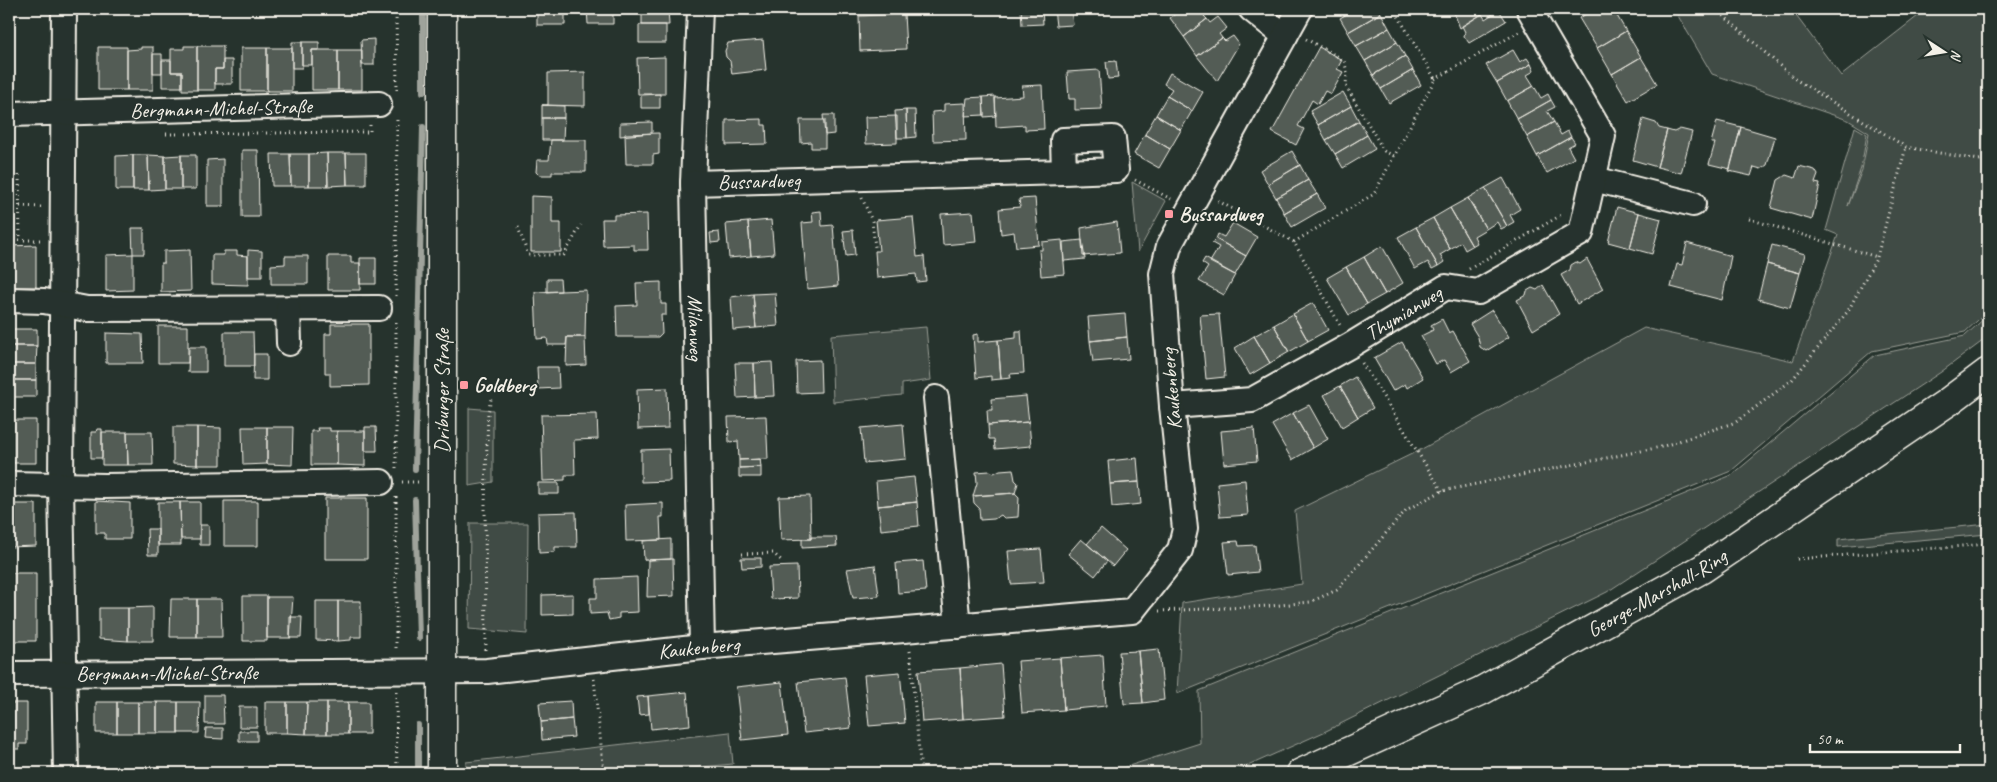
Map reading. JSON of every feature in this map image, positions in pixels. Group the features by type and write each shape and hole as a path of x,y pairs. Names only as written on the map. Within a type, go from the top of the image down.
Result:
{"main road":[{"name":"Driburger Straße","path":"442,9 442,773"},
{"name":"George-Marshall-Ring","path":"1301,773 1481,691 1702,569 1940,407 1988,372"}],"street":[{"name":"Bergmann-Michel-Straße","path":"64,9 61,484 65,673 232,671 396,673 442,671"},
{"name":"Milanweg","path":"700,9 693,183 702,647"},
{"path":"1251,9 1286,33"},
{"name":"Kaukenberg","path":"442,671 487,671 702,647 1132,611 1180,550 1185,529 1172,406 1162,274 1169,246 1300,9"},
{"name":"Thymianweg","path":"1172,406 1252,400 1446,287 1478,292 1580,232 1603,136 1533,15"},
{"name":"Bergmann-Michel-Straße","path":"64,111 386,105"},
{"path":"9,114 64,111"},
{"path":"1064,172 1063,140 1114,138 1116,170"},
{"name":"Bussardweg","path":"693,183 1116,170"},
{"path":"1594,179 1693,204"},
{"path":"9,300 44,302 87,309 391,307"},
{"path":"288,309 289,343"},
{"path":"936,398 958,626"},
{"path":"9,484 105,486 391,482"},
{"path":"9,674 65,673 66,773"}],"path":[{"path":"396,9 386,105 391,307 391,482 396,673 396,773"},
{"path":"1394,9 1435,80"},
{"path":"1716,9 1795,79 1906,147 1979,160 1988,158"},
{"path":"1294,242 1374,194 1435,80 1533,15"},
{"path":"1286,33 1344,60 1347,72 1346,86 1384,151 1394,156"},
{"path":"163,134 370,132 386,105"},
{"path":"1132,611 1232,609 1310,602 1337,590 1406,510 1442,491 1661,447 1736,422 1792,380 1848,311 1877,257 1906,147"},
{"path":"1116,170 1294,242 1351,344 1442,491"},
{"path":"19,175 20,240"},
{"path":"856,179 872,221 875,247"},
{"path":"20,206 46,207"},
{"path":"1446,287 1457,276 1577,206 1587,209"},
{"path":"1749,219 1877,257"},
{"path":"518,227 528,255 564,255 581,225"},
{"path":"9,240 46,240"},
{"path":"487,671 485,504 488,413 491,399"},
{"path":"1797,559 1988,544"},
{"path":"742,554 773,553 782,561"},
{"path":"909,630 921,773"},
{"path":"592,659 604,773"}],"shaded area":[{"path":"1674,9 1791,9 1841,76 1927,9 1988,9 1988,311 1965,332 1872,351 1731,471 1177,694 1182,603 1302,584 1295,511 1420,450 1644,328 1793,361 1838,235 1826,230 1855,127 1867,134 1861,168 1848,206 1862,170 1869,133 1848,120 1712,74"},
{"path":"1132,182 1166,201 1138,252"},
{"path":"1988,315 1988,337 1941,372 1607,592 1326,731 1232,773 1107,773 1200,743 1199,691 1732,475 1875,355 1965,336"},
{"path":"926,327 931,380 902,384 902,395 833,402 831,335"},
{"path":"469,408 493,410 493,482 469,486"},
{"path":"470,523 528,523 527,634 469,629"},
{"path":"1988,524 1988,534 1838,547 1838,539"},
{"path":"730,732 733,764 638,773 466,773 466,762"}],"building":[{"path":"323,9 367,9 367,11 323,11"},
{"path":"537,9 565,9 565,25 537,25"},
{"path":"587,9 613,9 613,24 588,24"},
{"path":"642,9 668,9 669,25 642,25"},
{"path":"1021,9 1042,9 1043,24 1022,25"},
{"path":"1054,9 1071,9 1073,25 1056,26"},
{"path":"1182,9 1214,9 1204,16 1207,19 1184,37 1170,18"},
{"path":"1356,9 1378,9 1381,13 1348,32 1340,18"},
{"path":"1484,9 1480,11 1482,14 1460,28 1453,10"},
{"path":"1601,9 1613,9 1626,31 1597,48 1579,18 1593,10 1595,12"},
{"path":"1499,10 1506,21 1469,43 1464,36 1465,32 1462,26 1482,14 1485,19"},
{"path":"1381,13 1389,28 1356,46 1348,32"},
{"path":"904,14 906,49 860,51 859,16"},
{"path":"1218,17 1227,28 1219,34 1222,38 1197,56 1184,37 1207,19 1210,23"},
{"path":"639,25 666,25 666,43 639,43"},
{"path":"1389,28 1397,42 1365,61 1356,46"},
{"path":"1626,31 1641,57 1612,74 1597,48"},
{"path":"1233,36 1239,44 1217,81 1197,56 1222,38 1225,41"},
{"path":"374,39 374,65 362,65 361,40"},
{"path":"763,40 766,70 732,74 730,61 726,57 725,51 728,43"},
{"path":"292,42 302,42 302,68 292,68"},
{"path":"302,42 319,42 319,50 312,50 312,65 302,65"},
{"path":"1397,42 1405,56 1373,75 1365,61"},
{"path":"184,46 197,46 197,90 182,90 182,72 171,72 171,49 184,49"},
{"path":"197,46 223,46 223,69 215,69 215,90 197,90"},
{"path":"98,47 127,47 127,90 98,90"},
{"path":"141,47 153,47 153,90 127,90 127,50 141,49"},
{"path":"1319,47 1342,60 1337,69 1343,72 1331,94 1325,91 1318,104 1312,100 1298,126 1304,129 1296,145 1272,132"},
{"path":"241,48 267,48 267,91 241,91"},
{"path":"267,48 292,48 292,91 267,91"},
{"path":"312,50 338,50 338,90 312,90"},
{"path":"338,50 362,50 362,90 338,90"},
{"path":"1513,50 1520,62 1527,58 1531,64 1497,83 1486,65"},
{"path":"153,54 162,54 162,73 153,73"},
{"path":"1405,56 1413,70 1381,89 1373,75"},
{"path":"665,57 665,94 638,94 637,58"},
{"path":"1641,57 1657,84 1628,101 1612,74"},
{"path":"162,60 171,60 171,72 182,72 182,87 162,87"},
{"path":"223,60 232,60 232,84 215,84 215,69 223,69"},
{"path":"1116,61 1118,78 1108,79 1106,62"},
{"path":"1531,64 1534,71 1527,75 1534,86 1507,101 1497,83"},
{"path":"1099,70 1102,109 1075,110 1075,99 1069,99 1067,72"},
{"path":"1413,70 1421,85 1389,103 1381,89"},
{"path":"585,72 585,106 542,105 548,105 548,73"},
{"path":"1170,73 1203,92 1192,111 1167,96 1172,89 1164,84"},
{"path":"1042,85 1044,129 1025,130 1025,125 996,127 995,98 1023,96 1022,86"},
{"path":"1534,86 1541,98 1548,94 1551,100 1517,119 1507,101"},
{"path":"1343,92 1351,106 1318,125 1310,111"},
{"path":"660,94 660,108 641,108 641,95"},
{"path":"995,96 996,116 984,117 983,97"},
{"path":"1167,96 1192,111 1181,130 1156,115"},
{"path":"983,97 984,115 965,116 967,98"},
{"path":"1551,100 1555,107 1547,111 1554,122 1527,137 1517,119"},
{"path":"965,103 966,140 933,141 932,112 944,111 944,104"},
{"path":"542,105 564,106 564,118 542,118"},
{"path":"1351,106 1359,121 1326,140 1318,125"},
{"path":"906,110 915,110 916,137 907,138"},
{"path":"906,110 907,138 897,138 895,111"},
{"path":"823,115 834,115 834,134 825,135"},
{"path":"1156,115 1181,130 1170,149 1145,134"},
{"path":"897,116 897,143 866,144 865,117"},
{"path":"542,118 564,118 563,140 542,140"},
{"path":"762,119 762,125 766,125 767,144 726,145 726,120"},
{"path":"1643,119 1656,123 1659,128 1667,130 1657,167 1633,160"},
{"path":"800,120 825,120 825,148 811,148 811,142 801,143"},
{"path":"1359,121 1367,135 1335,154 1326,140"},
{"path":"1717,121 1741,127 1730,169 1709,164 1715,143 1711,143"},
{"path":"652,122 652,133 620,136 620,123"},
{"path":"1554,122 1561,135 1568,131 1571,137 1537,156 1527,137"},
{"path":"1741,127 1775,137 1767,165 1761,169 1754,167 1751,176 1729,171"},
{"path":"1680,129 1692,132 1681,173 1657,167 1667,130 1674,132"},
{"path":"659,133 659,154 653,155 653,164 626,164 625,134"},
{"path":"1145,134 1170,149 1159,168 1134,154"},
{"path":"1367,135 1375,149 1343,168 1335,154"},
{"path":"1571,137 1575,143 1568,147 1574,158 1547,173 1537,156"},
{"path":"551,140 586,140 586,172 552,172 552,175 539,175 536,172 537,160 549,160"},
{"path":"9,142 12,142 12,206 9,206"},
{"path":"242,150 258,150 259,217 242,217"},
{"path":"1292,151 1300,165 1268,184 1260,170"},
{"path":"327,153 328,186 309,186 309,154"},
{"path":"327,153 346,153 347,185 328,186"},
{"path":"346,153 366,153 366,185 347,185"},
{"path":"271,154 290,154 291,186 272,186"},
{"path":"290,154 309,154 309,186 291,186"},
{"path":"133,155 133,190 116,190 116,156"},
{"path":"133,155 148,155 149,190 133,190"},
{"path":"148,155 165,156 165,189 149,190"},
{"path":"181,155 181,189 165,189 165,156"},
{"path":"181,155 196,155 196,189 181,189"},
{"path":"223,159 223,206 207,206 207,160"},
{"path":"1300,165 1308,180 1276,198 1268,184"},
{"path":"1799,166 1815,170 1818,175 1815,183 1820,184 1812,220 1771,208 1778,180 1786,175 1795,178"},
{"path":"1503,178 1520,209 1510,215 1514,222 1507,226 1485,188"},
{"path":"1308,180 1317,194 1284,213 1276,198"},
{"path":"1485,188 1507,226 1501,229 1497,222 1486,229 1468,198"},
{"path":"1317,194 1325,208 1292,227 1284,213"},
{"path":"531,196 552,197 552,223 561,223 561,252 531,252"},
{"path":"1035,198 1039,245 1016,247 1014,232 1001,234 999,209 1020,207 1019,199"},
{"path":"1468,198 1486,229 1474,236 1477,243 1472,246 1450,208"},
{"path":"1617,207 1639,213 1630,248 1608,242"},
{"path":"1450,208 1472,246 1465,250 1461,242 1450,249 1433,218"},
{"path":"821,211 822,226 833,225 838,286 807,289 802,223 813,222 812,212"},
{"path":"973,212 976,242 943,245 941,214"},
{"path":"1639,213 1661,219 1652,254 1630,248"},
{"path":"647,214 648,250 634,250 634,245 603,246 602,219 614,219 614,215"},
{"path":"913,217 917,257 924,256 926,281 917,282 916,274 877,278 875,251 879,251 876,220"},
{"path":"1433,218 1450,249 1440,255 1444,262 1438,266 1416,227"},
{"path":"771,220 774,254 751,256 748,222"},
{"path":"748,222 751,256 729,258 726,224"},
{"path":"1117,222 1120,253 1083,256 1081,228"},
{"path":"1233,223 1257,237 1246,256 1216,239 1218,234 1224,237"},
{"path":"1416,227 1438,266 1432,269 1428,262 1415,269 1398,237"},
{"path":"132,228 144,228 144,254 133,254"},
{"path":"853,230 855,255 846,256 843,231"},
{"path":"719,232 720,242 711,243 710,233"},
{"path":"1216,239 1246,256 1235,275 1210,262 1219,247 1212,243"},
{"path":"1062,240 1065,274 1041,276 1039,250 1042,250 1042,242"},
{"path":"1082,240 1085,259 1064,261 1063,242"},
{"path":"1687,243 1731,256 1722,300 1671,287 1677,264 1682,265"},
{"path":"36,245 36,287 9,287 9,246"},
{"path":"1772,245 1805,254 1800,273 1767,264"},
{"path":"1382,246 1403,283 1385,294 1364,257"},
{"path":"190,250 191,291 161,292 161,263 164,263 164,251"},
{"path":"248,250 262,251 262,277 248,277"},
{"path":"224,251 237,251 237,255 248,256 248,285 212,284 212,255 224,255"},
{"path":"133,254 133,290 106,291 106,255"},
{"path":"285,256 308,256 308,284 271,284 271,265 285,264"},
{"path":"328,256 351,256 351,263 360,263 360,290 328,290"},
{"path":"1364,257 1385,294 1367,304 1346,267"},
{"path":"360,258 376,258 376,284 360,284"},
{"path":"1205,258 1235,275 1224,295 1199,281 1208,267 1202,263"},
{"path":"1587,259 1603,289 1577,304 1561,275 1570,270 1571,265 1576,262 1580,264"},
{"path":"1767,264 1800,273 1790,308 1758,299"},
{"path":"1346,267 1367,304 1349,315 1327,278"},
{"path":"547,279 560,279 561,291 547,292"},
{"path":"661,282 661,304 666,304 666,315 661,315 662,333 658,337 617,337 616,306 637,305 636,283"},
{"path":"1543,285 1559,314 1533,330 1517,300 1526,295 1527,291 1532,288 1537,290"},
{"path":"586,290 585,337 567,337 566,345 548,345 547,338 537,339 535,292"},
{"path":"775,293 778,326 756,328 753,294"},
{"path":"753,294 756,328 733,330 731,297"},
{"path":"1313,303 1328,330 1308,341 1293,314"},
{"path":"1492,310 1509,337 1486,351 1480,347 1478,337 1470,324"},
{"path":"1125,314 1127,337 1090,341 1088,317"},
{"path":"1219,314 1225,377 1206,379 1200,315"},
{"path":"1293,314 1308,341 1289,352 1274,325"},
{"path":"1442,319 1449,333 1453,331 1470,361 1451,372 1444,360 1436,364 1421,336 1433,330 1431,325"},
{"path":"331,324 369,324 369,385 330,386 330,373 325,373 325,334 331,334"},
{"path":"1274,325 1289,352 1270,363 1254,336"},
{"path":"158,326 188,326 188,363 158,363"},
{"path":"9,329 37,329 37,346 9,346"},
{"path":"1016,331 1021,331 1024,373 1010,374 1011,378 1001,379 998,340 1016,338"},
{"path":"224,332 253,332 254,366 224,366"},
{"path":"106,333 142,334 143,363 106,363"},
{"path":"978,334 978,342 998,340 1001,379 991,380 991,376 976,378 973,335"},
{"path":"1254,336 1270,363 1250,375 1235,348"},
{"path":"567,337 585,337 586,365 566,366"},
{"path":"1127,337 1129,359 1093,362 1090,341"},
{"path":"1402,342 1423,378 1407,388 1405,384 1393,391 1374,358"},
{"path":"9,346 37,346 36,364 9,364"},
{"path":"189,347 206,347 206,372 188,372"},
{"path":"254,354 267,354 267,380 253,380"},
{"path":"820,360 821,392 797,393 796,361"},
{"path":"772,362 774,396 755,397 754,363"},
{"path":"735,363 754,363 755,397 737,398"},
{"path":"9,364 36,364 36,380 9,380"},
{"path":"537,367 558,367 559,388 538,389"},
{"path":"1355,377 1373,408 1358,417 1340,386"},
{"path":"9,380 36,380 36,397 9,397"},
{"path":"1340,386 1358,417 1342,427 1324,395"},
{"path":"667,388 668,428 638,429 637,389"},
{"path":"1026,396 1029,422 988,425 987,410 992,410 991,399"},
{"path":"1309,405 1328,439 1313,448 1293,413"},
{"path":"1293,413 1313,448 1292,460 1272,425"},
{"path":"597,414 598,439 574,440 575,475 565,475 565,480 543,481 541,415"},
{"path":"766,416 768,459 739,460 738,441 729,442 728,417"},
{"path":"9,420 36,420 36,463 9,463"},
{"path":"1029,422 1031,446 995,449 994,439 989,439 988,425"},
{"path":"903,424 906,459 864,463 861,428"},
{"path":"173,427 197,427 197,465 173,464"},
{"path":"197,427 221,428 221,465 197,465"},
{"path":"242,427 267,427 267,464 243,465"},
{"path":"267,427 293,427 292,465 267,464"},
{"path":"365,427 376,427 377,451 365,451"},
{"path":"317,428 330,428 330,431 337,431 337,465 311,465 311,431 318,431"},
{"path":"1254,428 1257,461 1224,464 1221,431"},
{"path":"97,429 102,429 102,458 91,458 91,432 96,432"},
{"path":"337,431 365,431 365,466 337,465"},
{"path":"102,432 127,432 128,465 102,465"},
{"path":"127,432 152,432 153,465 128,465"},
{"path":"669,449 670,481 641,482 641,450"},
{"path":"1137,458 1139,482 1110,484 1108,461"},
{"path":"760,459 761,467 739,468 739,460"},
{"path":"761,467 761,477 739,477 739,468"},
{"path":"1013,469 1015,480 1018,483 1015,493 973,496 977,483 976,472 990,471 994,473 1000,470"},
{"path":"914,477 917,502 878,506 876,481"},
{"path":"1245,480 1248,515 1220,517 1217,483"},
{"path":"1139,482 1141,504 1112,507 1110,484"},
{"path":"538,483 559,483 559,494 538,494"},
{"path":"1015,493 1019,497 1018,517 1004,518 1001,515 994,519 980,520 979,508 974,503 973,496"},
{"path":"810,496 811,539 781,540 779,497"},
{"path":"325,498 367,498 367,559 325,559"},
{"path":"96,501 130,503 130,539 105,539 105,533 96,533"},
{"path":"224,501 258,501 258,546 224,546"},
{"path":"158,502 180,502 181,545 158,545"},
{"path":"180,502 200,502 200,539 181,539"},
{"path":"917,502 919,526 881,530 878,506"},
{"path":"663,503 663,517 660,517 661,540 626,541 625,505"},
{"path":"9,504 36,504 36,546 9,547"},
{"path":"576,512 577,547 555,547 555,552 539,553 538,513"},
{"path":"200,525 209,525 209,545 200,545"},
{"path":"1101,528 1126,550 1113,566 1087,544"},
{"path":"147,529 158,529 158,555 148,555"},
{"path":"811,537 836,537 837,546 802,548 802,539 811,539"},
{"path":"671,539 671,559 644,560 643,541"},
{"path":"1081,539 1107,561 1095,576 1068,554"},
{"path":"1238,541 1239,546 1255,545 1258,572 1228,575 1224,542"},
{"path":"1041,549 1044,582 1011,584 1008,551"},
{"path":"741,558 761,558 761,567 742,568"},
{"path":"673,559 674,596 647,597 648,560"},
{"path":"923,561 926,591 898,593 896,563"},
{"path":"875,565 879,596 853,598 847,569"},
{"path":"797,566 798,598 771,599 769,567"},
{"path":"9,573 36,573 36,641 9,641"},
{"path":"637,577 638,612 619,613 619,618 609,620 607,613 590,614 590,598 597,598 597,579"},
{"path":"573,594 573,614 542,615 542,595"},
{"path":"243,596 267,596 267,641 243,641"},
{"path":"267,597 293,597 290,638 267,638"},
{"path":"171,599 197,599 197,637 170,637"},
{"path":"197,599 221,599 222,637 197,637"},
{"path":"316,601 338,601 338,641 316,640"},
{"path":"338,601 361,601 361,637 351,637 351,640 338,641"},
{"path":"153,607 153,641 128,641 128,608"},
{"path":"99,608 128,608 128,641 99,639"},
{"path":"290,617 302,617 301,638 290,638"},
{"path":"1159,649 1164,700 1143,703 1138,651"},
{"path":"1138,651 1143,703 1124,704 1119,652"},
{"path":"1103,655 1106,706 1064,710 1060,658"},
{"path":"1060,658 1064,710 1022,713 1018,661"},
{"path":"1001,664 1005,716 963,719 960,668"},
{"path":"960,668 963,719 922,722 918,671"},
{"path":"900,672 905,723 869,726 864,675"},
{"path":"845,677 851,728 804,733 798,682"},
{"path":"782,682 788,735 742,740 736,687"},
{"path":"687,692 690,725 651,729 648,696"},
{"path":"205,695 223,695 224,724 205,724"},
{"path":"648,696 649,714 639,715 637,697"},
{"path":"571,701 572,719 541,722 539,703"},
{"path":"96,702 117,702 117,733 96,733"},
{"path":"117,702 138,702 138,733 117,733"},
{"path":"138,702 157,702 157,733 138,733"},
{"path":"157,702 178,702 178,733 157,733"},
{"path":"178,702 200,702 199,733 178,733"},
{"path":"265,702 287,702 287,733 265,733"},
{"path":"287,702 307,702 306,734 287,733"},
{"path":"307,702 327,702 327,734 306,734"},
{"path":"327,702 348,702 348,734 327,734"},
{"path":"348,702 369,702 369,734 348,734"},
{"path":"9,703 27,703 27,744 19,744 19,749 9,749"},
{"path":"239,707 257,707 257,727 239,727"},
{"path":"572,719 574,737 542,740 541,722"},
{"path":"206,728 223,728 223,739 205,738"},
{"path":"239,731 257,731 257,741 239,741"}],"waterway":[{"path":"423,9 423,92"},
{"path":"415,469 423,127"},
{"path":"415,500 419,638"},
{"path":"418,725 418,773"}],"place":[{"name":"Bussardweg","path":"1169,214"},
{"name":"Goldberg","path":"464,385"}]}
